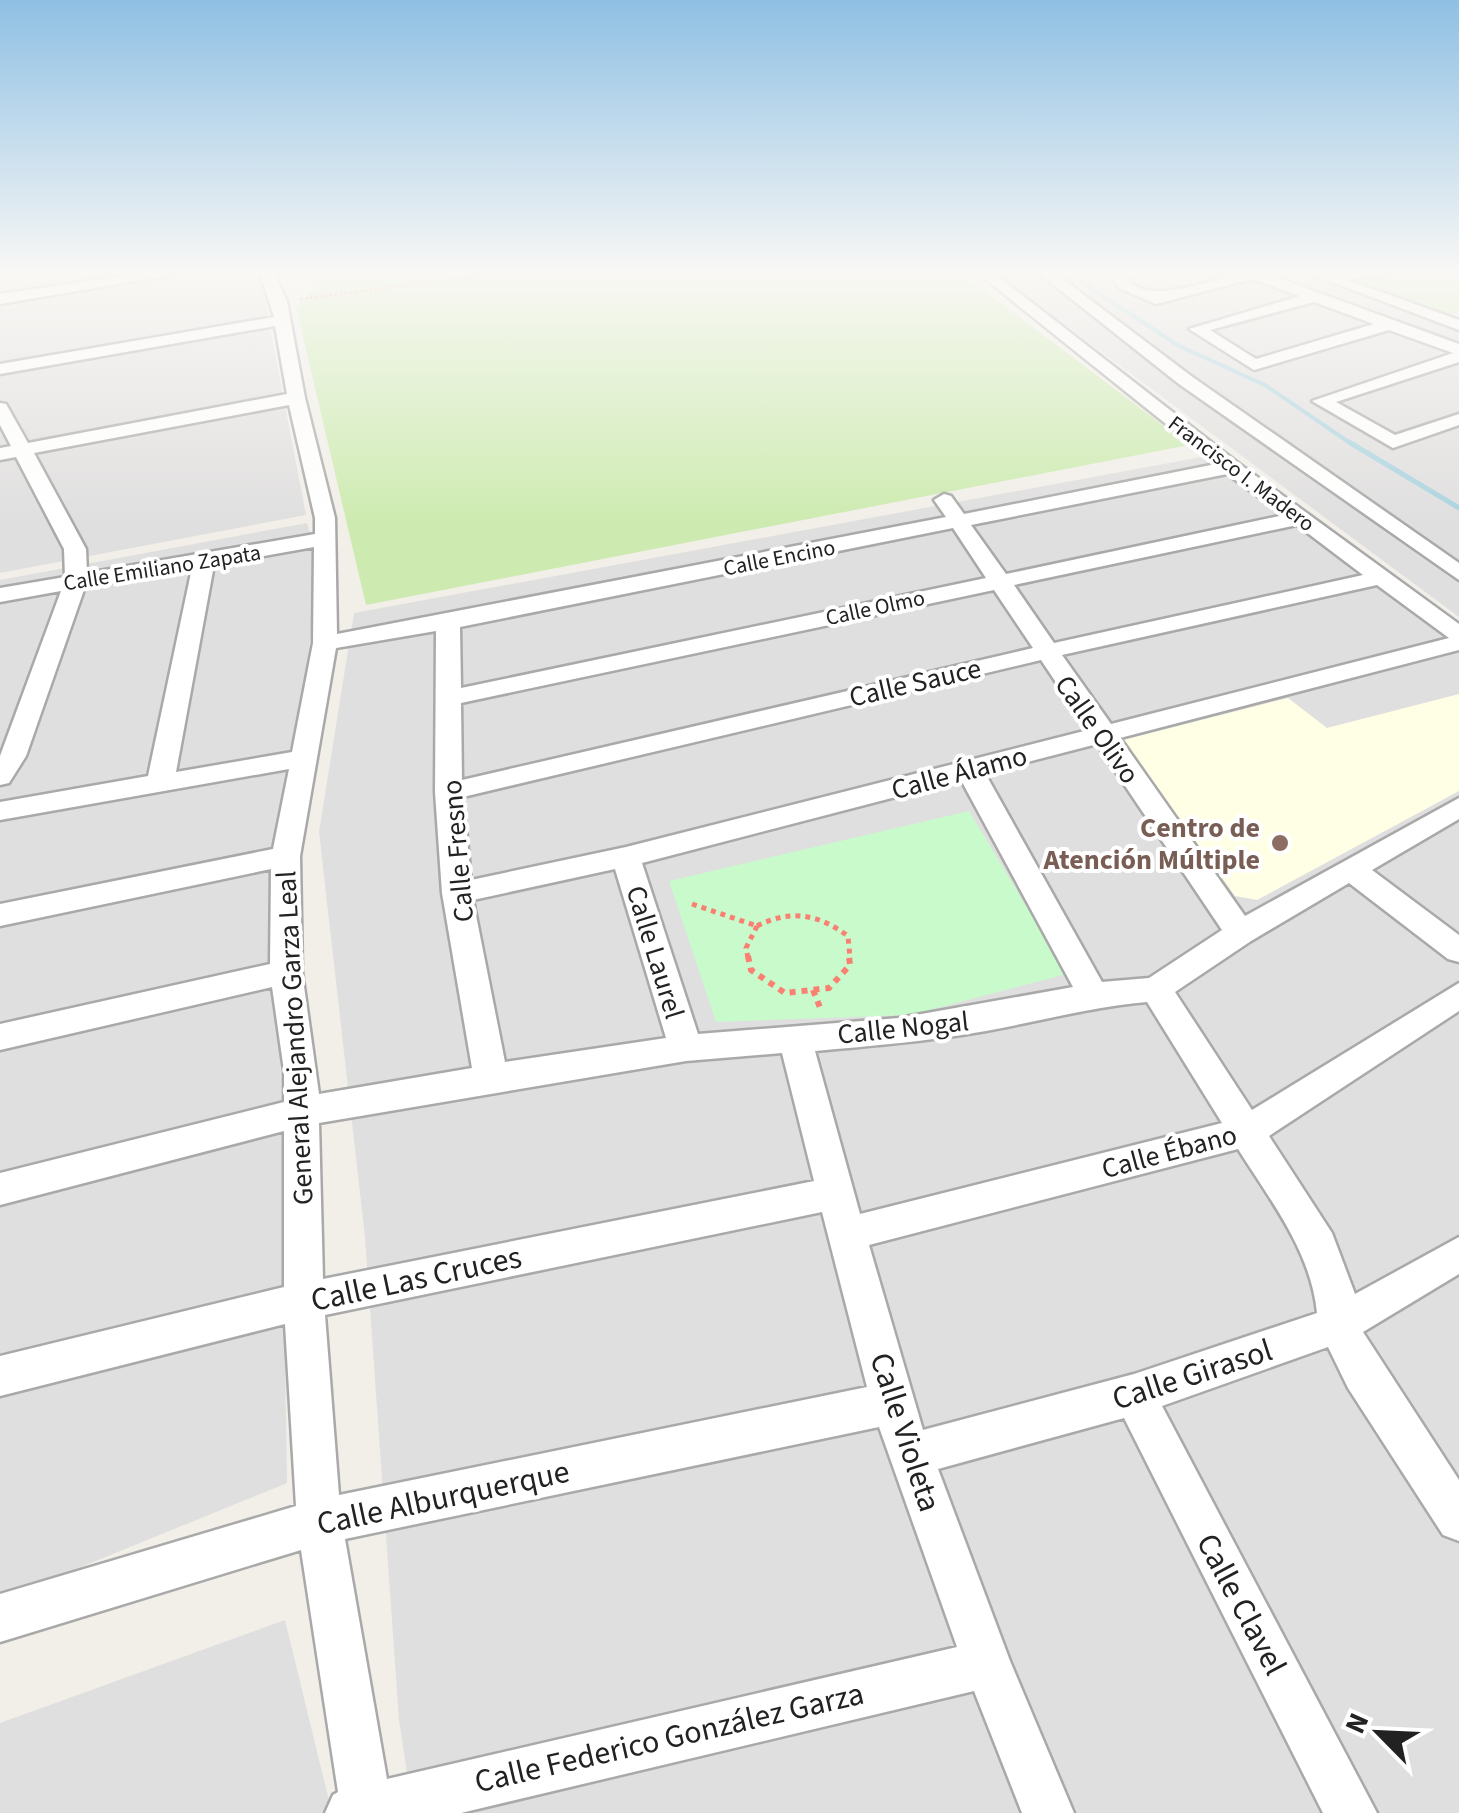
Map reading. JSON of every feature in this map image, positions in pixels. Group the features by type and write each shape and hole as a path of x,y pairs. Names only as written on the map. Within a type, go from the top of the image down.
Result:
{"street":[{"path":"0,369 69,355"},
{"name":"General Alejandro Garza Leal","path":"288,355 325,518 326,643 286,856 286,972 301,1070 304,1301 320,1522 361,1811"},
{"name":"Francisco I. Madero","path":"1088,355 1231,467 1459,635"},
{"path":"1153,355 1459,573"},
{"path":"1237,355 1254,365 1289,355"},
{"path":"1441,355 1321,401 1393,442 1459,419"},
{"path":"11,452 296,398"},
{"path":"0,408 11,452 75,550 76,580 13,756 0,777"},
{"name":"Calle Encino","path":"326,643 1231,467"},
{"name":"Calle Olivo","path":"944,500 1240,933"},
{"name":"Calle Olmo","path":"450,698 1301,518"},
{"name":"Calle Emiliano Zapata","path":"0,595 325,539"},
{"path":"160,784 204,561"},
{"name":"Calle Sauce","path":"449,792 1045,652 1383,578"},
{"name":"Calle Fresno","path":"448,622 449,792 457,893 491,1078"},
{"name":"Calle Álamo","path":"457,893 626,857 1459,643"},
{"path":"0,811 302,758"},
{"path":"970,771 1093,995"},
{"name":"Calle Nogal","path":"0,1189 300,1112 491,1078 686,1048 987,1018 1093,995 1156,989 1240,933 1459,808"},
{"path":"0,916 286,856"},
{"name":"Calle Laurel","path":"626,857 686,1048"},
{"path":"1350,870 1459,951"},
{"path":"0,1036 286,972"},
{"path":"1156,989 1318,1245 1334,1285 1338,1326 1363,1374 1459,1519"},
{"name":"Calle Ébano","path":"848,1234 1248,1131 1459,996"},
{"name":"Calle Violeta","path":"795,1040 892,1403 988,1664 1048,1813"},
{"name":"Calle Las Cruces","path":"0,1376 304,1301 835,1193"},
{"name":"Calle Girasol","path":"910,1455 1134,1395 1338,1326 1459,1254"},
{"name":"Calle Clavel","path":"1134,1395 1351,1813"},
{"name":"Calle Alburquerque","path":"0,1618 320,1522 892,1403"},
{"name":"Calle Federico González Garza","path":"361,1811 988,1664"}],"path":[{"path":"692,904 757,926 777,914 804,913 829,920 848,936 850,964 829,988 785,994 751,970 746,948 757,926"}],"shaded area":[{"path":"0,355 275,355 306,515 0,573"},
{"path":"1105,355 1459,355 1459,617"},
{"path":"1207,456 1459,642 1459,1813 413,1813 399,1720 365,1237 319,832 354,613"},
{"path":"307,523 318,558 300,738 277,841 287,1483 0,1600 0,580"},
{"name":"Centro de Atención Múltiple","path":"1459,694 1459,791 1257,900 1235,896 1123,740 1288,698 1327,728"},
{"path":"285,1620 332,1813 0,1813 0,1723"}],"green space":[{"path":"307,355 1069,355 1189,445 366,605"},
{"path":"969,811 1067,974 910,1015 716,1022 669,881"}],"waterway":[{"path":"1198,355 1265,385 1353,445"},
{"path":"1349,442 1459,508"}],"place":[{"name":"Centro de Atención Múltiple","path":"1280,843"}]}
